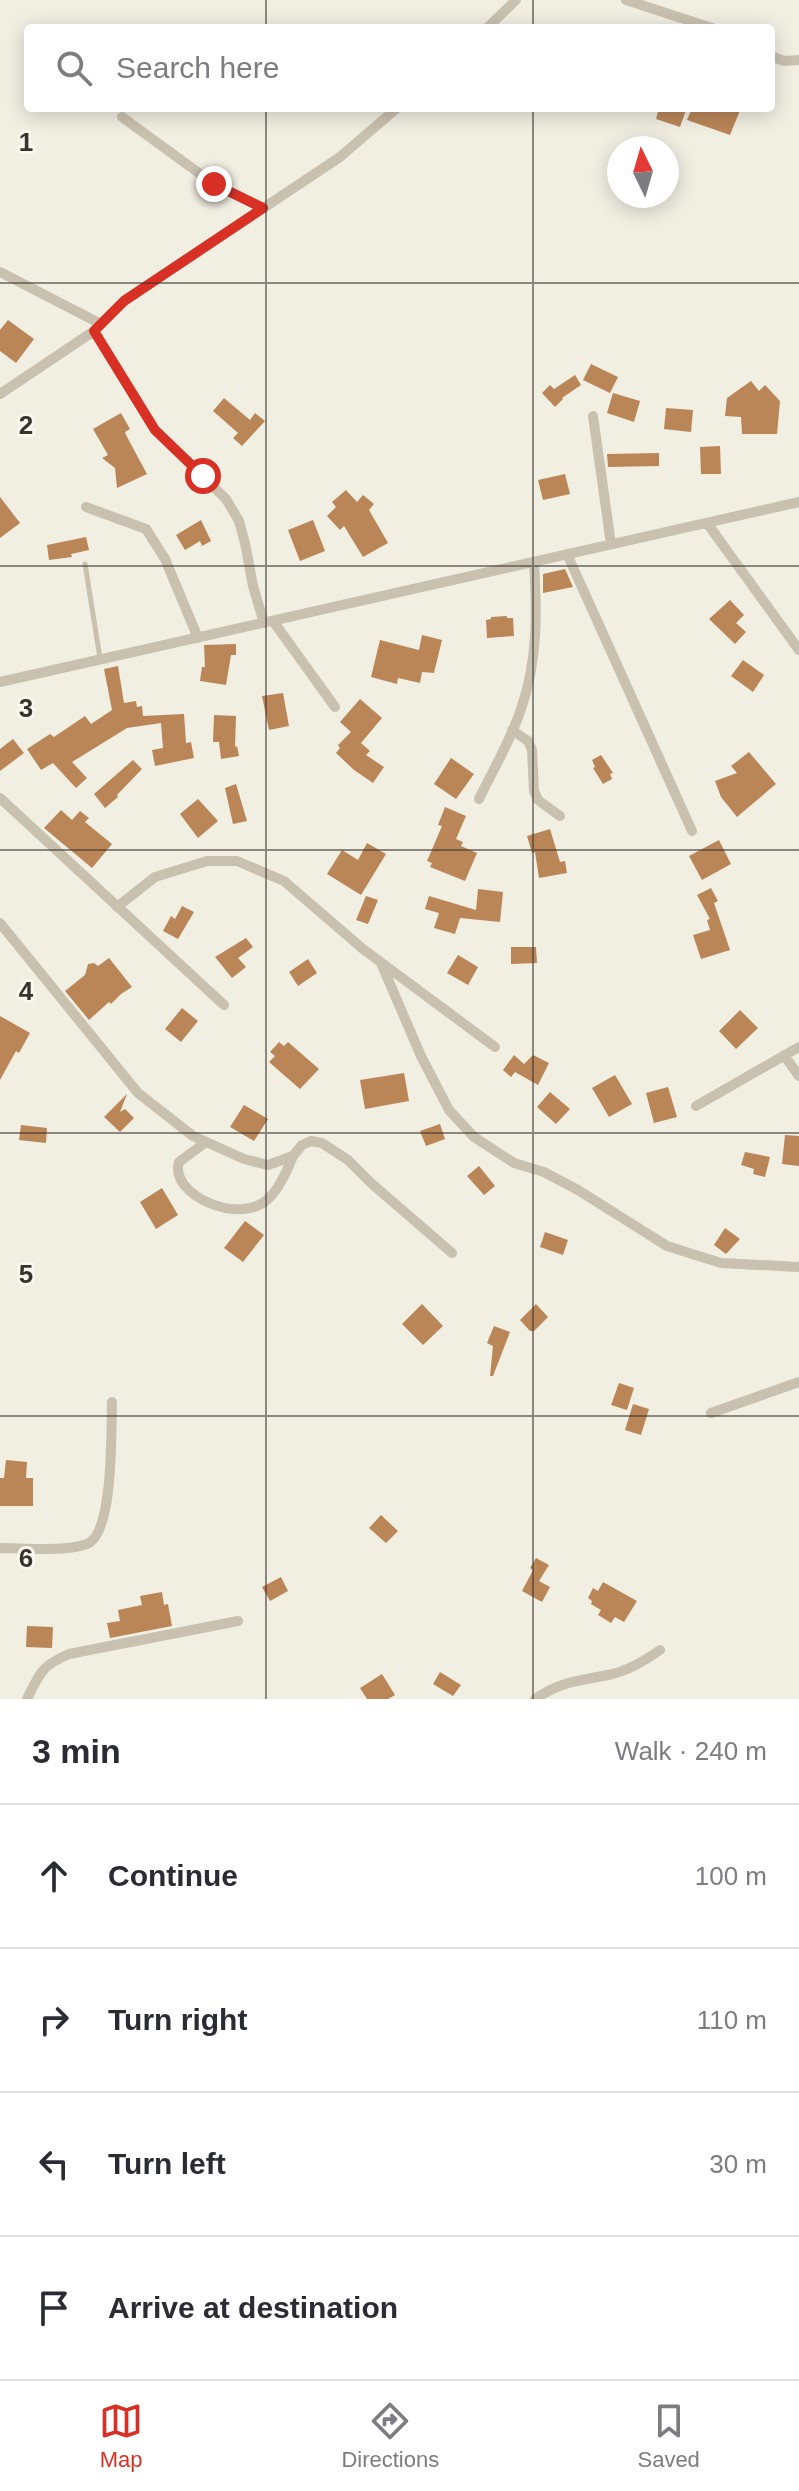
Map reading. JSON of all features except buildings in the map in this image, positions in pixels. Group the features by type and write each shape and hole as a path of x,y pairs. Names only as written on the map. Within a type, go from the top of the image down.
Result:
{"street":[{"path":"491,24 516,0"},
{"path":"626,0 700,24"},
{"path":"775,58 784,61 799,60"},
{"path":"0,394 98,328 124,301 340,157 392,112"},
{"path":"122,117 214,184 263,208"},
{"path":"0,272 98,328 155,430 226,499 239,521 253,586 268,622 335,707"},
{"path":"593,416 611,544"},
{"path":"0,682 799,502"},
{"path":"86,507 146,529 165,559 198,638"},
{"path":"707,523 799,650"},
{"path":"567,554 692,831"},
{"path":"479,799 524,702 537,618 534,562"},
{"path":"512,730 528,741 532,750 534,791 538,800 560,816"},
{"path":"0,798 224,1005"},
{"path":"117,907 155,877 207,861 237,861 284,881 381,963 495,1047"},
{"path":"0,923 138,1093 193,1136 244,1159 268,1165 293,1156"},
{"path":"381,963 421,1056 449,1110 474,1137 514,1163 544,1172 578,1190 667,1246 721,1263 799,1267"},
{"path":"696,1106 799,1047"},
{"path":"784,1055 799,1076"},
{"path":"206,1142 179,1162 177,1175 179,1181 208,1203 245,1211 259,1206 269,1199 302,1145 311,1141 322,1143 348,1160 452,1253"},
{"path":"711,1413 799,1382"},
{"path":"0,1548 69,1547 89,1544 97,1537 103,1522 110,1464 112,1402"},
{"path":"27,1699 49,1662 69,1654 238,1621"},
{"path":"535,1699 552,1687 580,1678 610,1675 641,1663 660,1650"}],"lane":[{"path":"85,564 101,659"}],"route":[{"path":"203,476 155,430 94,331 124,301 263,208 214,184"}]}
